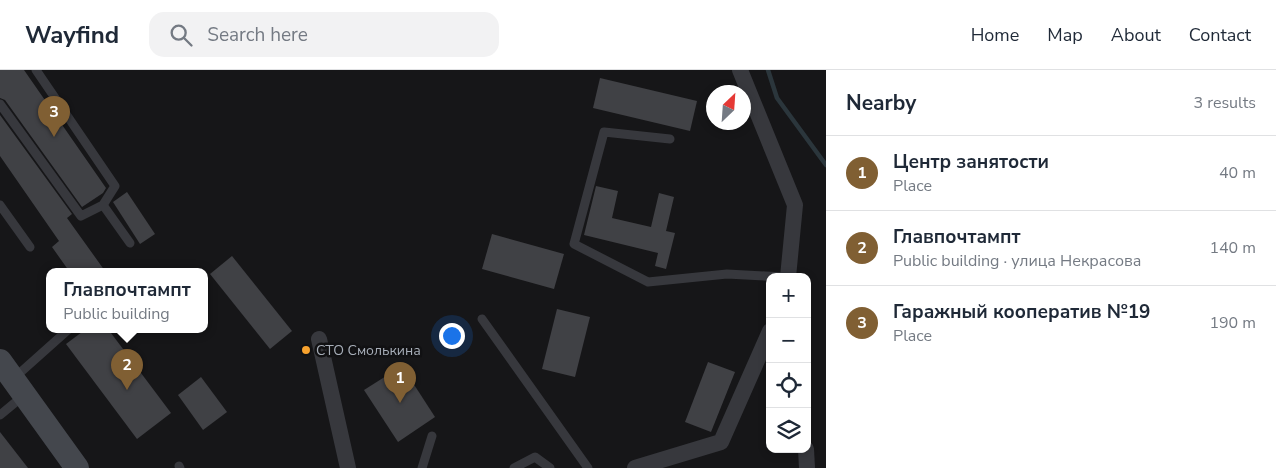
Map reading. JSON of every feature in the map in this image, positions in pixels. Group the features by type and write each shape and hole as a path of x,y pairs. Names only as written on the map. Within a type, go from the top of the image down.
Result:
{"main road":[{"path":"13,378 77,468"}],"street":[{"path":"740,70 795,205 788,273"},
{"path":"319,339 348,468"},
{"path":"635,468 721,442 766,340"},
{"path":"806,453 807,468"}],"lane":[{"path":"0,104 81,216 103,205 115,186 36,70"},
{"path":"670,140 604,132 574,244 648,282 727,274 766,276"},
{"path":"0,205 30,247"},
{"path":"103,205 130,243"},
{"path":"482,319 588,468"},
{"path":"0,415 13,378 64,333"},
{"path":"422,468 432,436"},
{"path":"514,468 535,457 550,468"}],"building":[{"path":"0,70 24,70 106,188 103,193 82,207 5,100 0,98"},
{"path":"600,78 697,101 690,131 593,108"},
{"path":"0,115 72,214 67,218 103,268 67,268 52,247 59,241 0,156"},
{"path":"596,186 618,191 612,218 651,227 659,193 674,197 666,231 675,233 666,269 655,266 658,253 584,235"},
{"path":"127,192 155,234 140,244 113,202"},
{"path":"492,234 564,254 554,289 482,269"},
{"path":"232,256 292,331 270,349 210,274"},
{"path":"557,309 590,317 575,377 542,369"},
{"path":"81,333 111,333 171,413 137,439 66,344"},
{"path":"708,362 735,372 711,432 685,422"},
{"path":"402,366 435,417 398,442 364,390"},
{"path":"201,377 227,412 203,430 178,395"},
{"path":"0,432 28,468 0,468"}],"waterway":[{"path":"768,70 777,98 826,165"}],"place":[{"name":"Гаражный кооператив №19","path":"54,137"},
{"name":"СТО Смолькина","path":"306,350"},
{"name":"Главпочтампт","path":"127,390"},
{"name":"Центр занятости","path":"400,403"}]}
